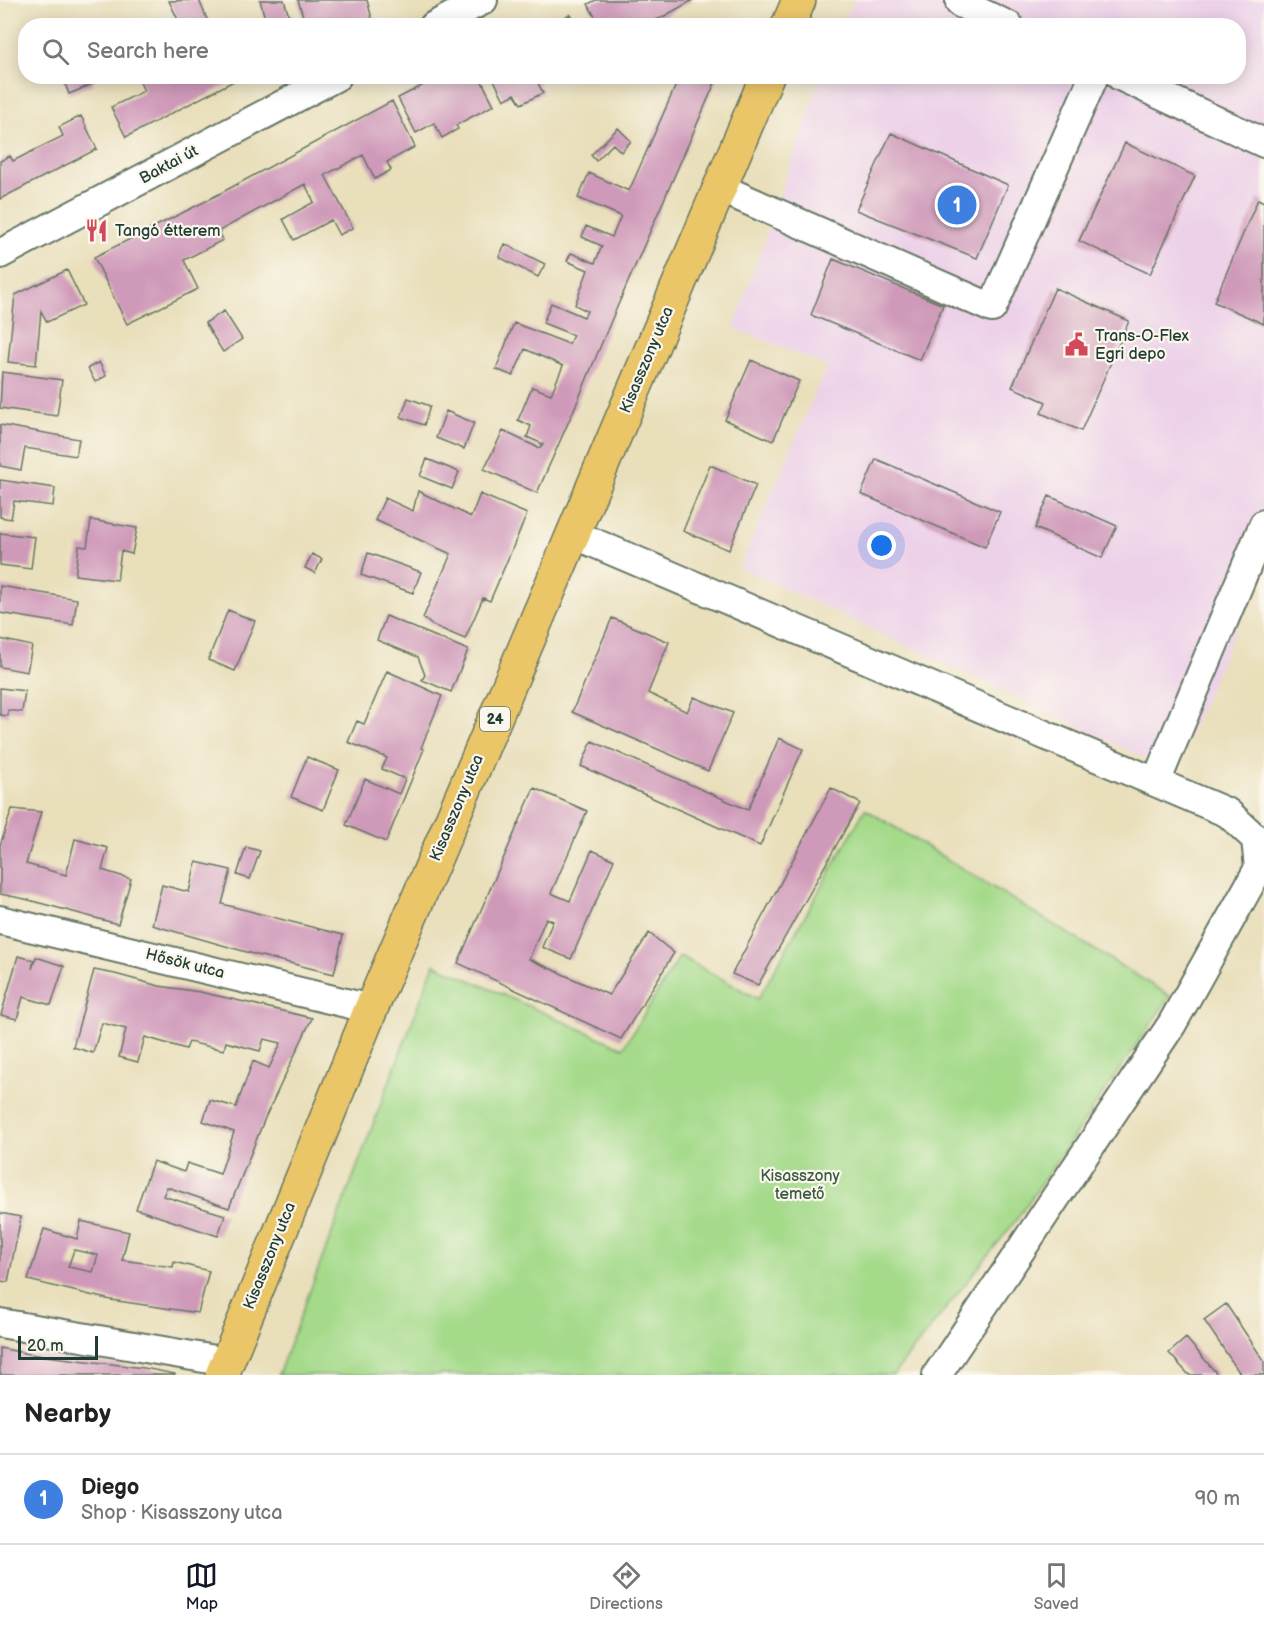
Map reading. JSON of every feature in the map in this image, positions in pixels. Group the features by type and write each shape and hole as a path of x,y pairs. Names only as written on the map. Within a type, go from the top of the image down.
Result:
{"main road":[{"path":"791,18 799,0"},
{"name":"Kisasszony utca","path":"225,1369 370,1009 764,84"}],"street":[{"path":"449,18 483,0"},
{"path":"961,0 960,3 992,18"},
{"name":"Baktai út","path":"0,254 323,84"},
{"path":"720,188 992,308 1090,84"},
{"path":"1137,84 1264,143"},
{"path":"1156,782 1258,550 1264,524"},
{"path":"573,534 1228,813 1256,839 1259,868 1172,1024 937,1375"},
{"name":"Hősök utca","path":"0,920 370,1009"},
{"path":"0,1323 225,1369"}],"shaded area":[{"path":"854,0 1264,0 1264,565 1173,771 740,567 827,366 734,328 819,84 1246,84 1246,18 846,18"}],"green space":[{"name":"Kisasszony temető","path":"865,809 1170,996 1017,1219 893,1375 278,1375 434,964 623,1048 680,956 758,999"}],"building":[{"path":"199,0 207,18 177,18 169,1"},
{"path":"260,0 284,0 290,18 265,18"},
{"path":"298,0 367,0 372,18 304,18"},
{"path":"596,0 693,0 661,18 596,18 588,4"},
{"path":"65,84 93,84 69,94"},
{"path":"141,84 228,84 126,137 111,107 144,91"},
{"path":"425,84 483,84 494,105 456,125 458,129 442,138 434,123 416,133 398,98"},
{"path":"496,84 538,84 543,93 521,104 515,94 504,100"},
{"path":"676,84 715,84 537,493 484,469 503,431 539,448 543,444 527,437 531,426 518,420 532,387 551,394 563,366 525,349 513,376 496,369 514,323 569,344 573,335 543,323 551,303 584,317 587,311 575,305 588,270 567,261 571,253 595,263 602,246 582,237 586,226 612,237 621,216 578,198 589,173 629,191"},
{"path":"392,101 415,147 387,162 391,170 375,179 363,155 325,175 353,228 339,235 331,220 294,240 283,219 314,202 305,184 219,231 223,240 184,260 198,289 127,324 94,257 204,202"},
{"path":"81,116 97,149 0,199 0,161 10,156 13,161 63,136 59,127"},
{"path":"618,128 631,141 621,152 613,144 596,161 591,155"},
{"path":"891,133 1008,185 977,258 856,210"},
{"path":"1125,143 1195,176 1150,274 1079,241"},
{"path":"1258,199 1264,202 1264,324 1214,302"},
{"path":"505,244 545,264 538,277 499,257"},
{"path":"833,259 943,305 920,360 811,315"},
{"path":"67,270 84,305 47,322 41,311 36,365 8,362 15,295"},
{"path":"1055,288 1129,321 1081,431 1041,413 1046,402 1012,387"},
{"path":"224,311 242,339 223,352 205,323"},
{"path":"751,360 799,381 773,441 725,420"},
{"path":"99,362 106,376 95,382 88,368"},
{"path":"2,372 62,380 57,416 0,408"},
{"path":"408,398 430,406 424,425 401,417"},
{"path":"446,411 474,423 464,449 436,438"},
{"path":"0,425 79,439 76,456 25,448 21,470 0,466"},
{"path":"427,459 459,472 452,489 420,476"},
{"path":"876,459 1000,512 985,547 861,494"},
{"path":"710,465 756,485 729,550 683,531"},
{"path":"0,480 55,488 53,506 14,501 11,519 0,517"},
{"path":"418,491 471,517 480,494 527,514 490,601 483,598 465,639 432,625 423,618 451,554 375,520 385,498 413,511"},
{"path":"1049,496 1117,526 1102,558 1035,528"},
{"path":"91,520 137,528 132,554 121,551 117,580 75,575 79,546 87,547"},
{"path":"0,533 35,537 31,569 0,565"},
{"path":"368,553 421,572 413,593 361,575"},
{"path":"312,554 322,559 315,573 305,568"},
{"path":"0,586 77,599 73,625 0,613"},
{"path":"228,610 255,621 235,671 208,660"},
{"path":"386,616 468,650 451,692 422,680 425,675 418,657 377,640"},
{"path":"612,618 669,642 648,693 687,712 694,697 733,713 708,771 572,712"},
{"path":"0,639 32,646 27,672 0,667"},
{"path":"387,671 442,696 421,748 424,749 386,842 346,825 365,779 399,794 405,779 382,769 387,758 348,742 357,721 364,724"},
{"path":"0,688 25,691 22,712 8,710 8,716 0,715"},
{"path":"779,738 803,749 760,846 581,766 592,741 748,810"},
{"path":"307,757 339,770 323,810 291,797"},
{"path":"534,788 587,811 551,893 570,901 592,850 614,860 571,959 542,947 553,921 546,918 529,959 609,995 649,933 674,953 621,1039 458,963"},
{"path":"831,788 860,803 758,985 732,974"},
{"path":"12,809 41,812 26,864 66,875 75,839 108,848 102,870 131,879 118,924 0,894 0,845"},
{"path":"246,847 260,851 250,879 237,875"},
{"path":"196,862 231,870 222,904 343,935 334,974 152,925 162,885 189,892"},
{"path":"18,956 34,960 32,969 36,957 64,966 51,1005 23,997 17,1019 1,1015"},
{"path":"94,970 312,1018 265,1118 229,1208 167,1187 163,1196 225,1215 218,1236 136,1209 153,1161 184,1172 187,1163 220,1174 234,1132 203,1121 210,1100 236,1107 253,1061 269,1068 281,1043 264,1039 260,1051 226,1042 224,1050 189,1042 186,1049 145,1037 138,1062 119,1057 126,1029 102,1023 93,1053 73,1047"},
{"path":"0,1213 21,1217 8,1282 0,1281"},
{"path":"81,1221 129,1232 122,1260 173,1267 174,1262 209,1271 198,1313 111,1300 28,1280 44,1229 77,1239","holes":["74,1250 98,1255 93,1272 68,1267"]},
{"path":"1226,1304 1264,1361 1264,1375 1241,1375 1204,1320"},
{"path":"1186,1338 1218,1375 1189,1375 1169,1353"},
{"path":"0,1348 29,1354 144,1368 175,1375 0,1375"}],"place":[{"name":"Diego","path":"957,205"},
{"name":"Tangó étterem","path":"97,231"},
{"name":"Trans-O-Flex Egri depo","path":"1077,345"}]}
